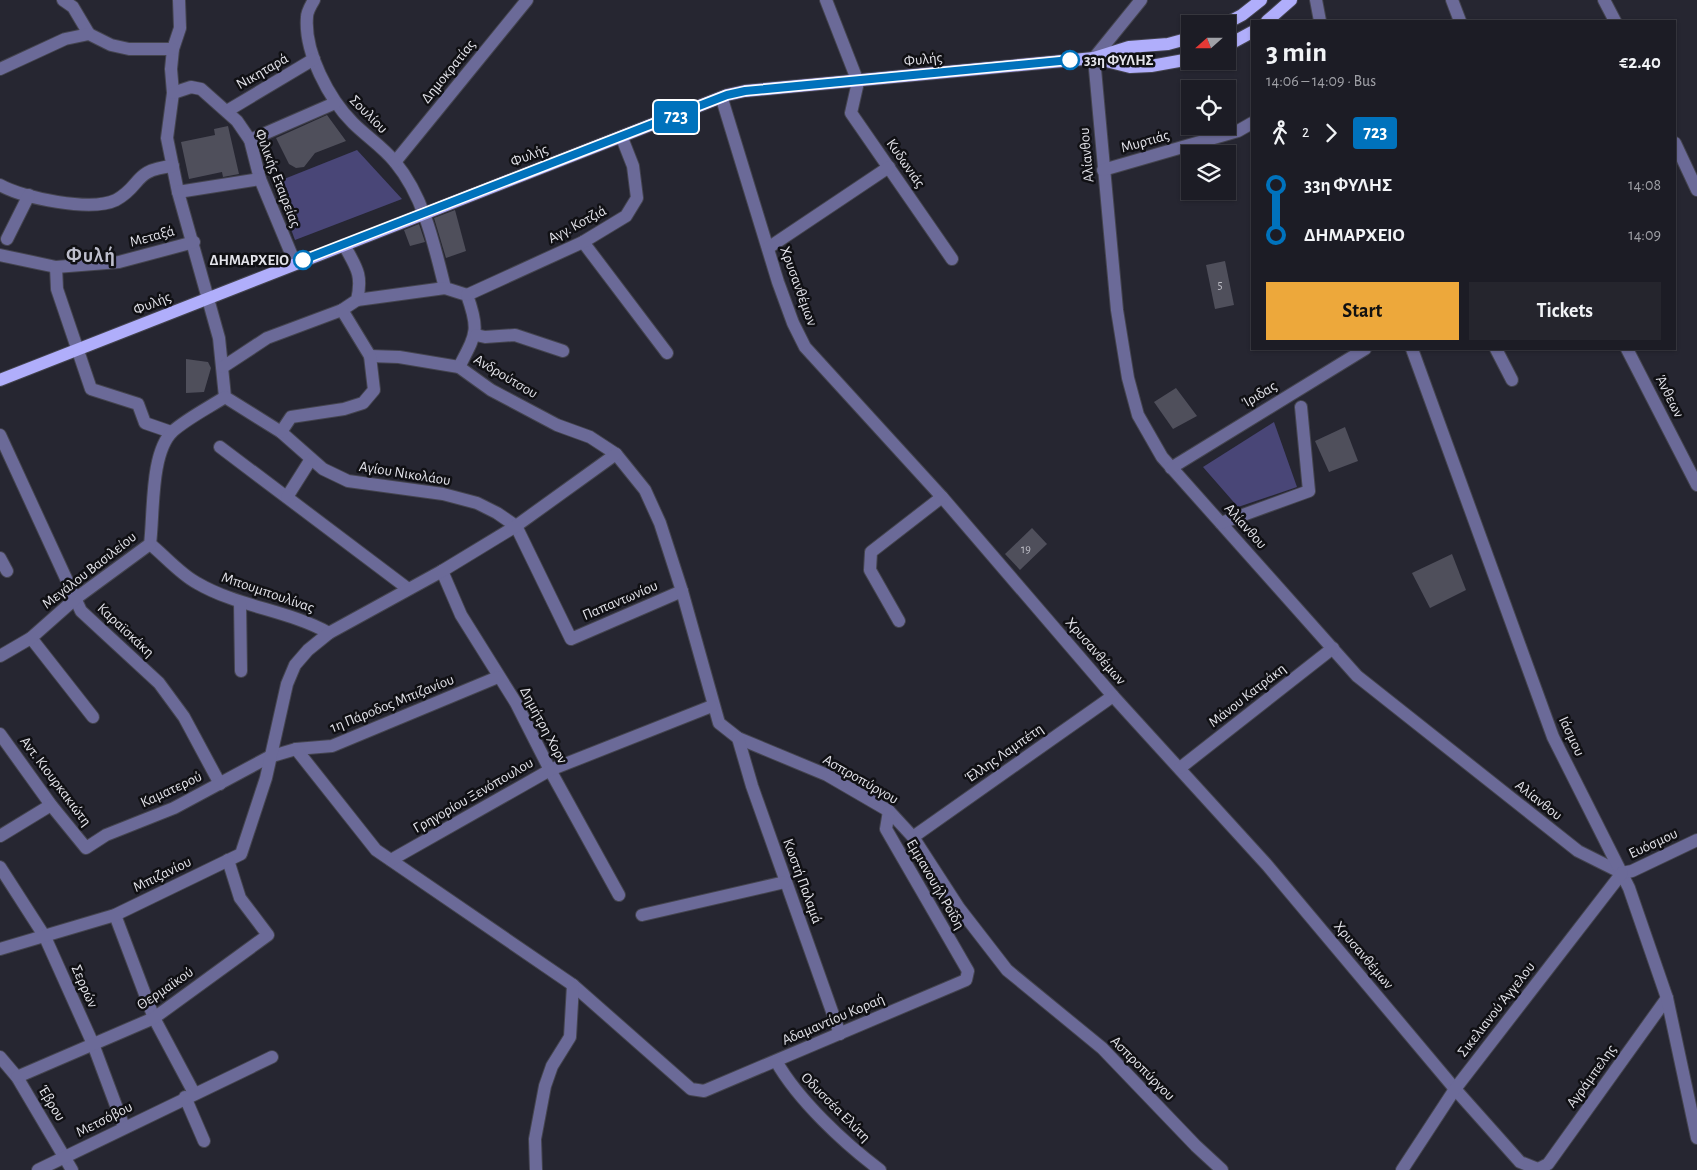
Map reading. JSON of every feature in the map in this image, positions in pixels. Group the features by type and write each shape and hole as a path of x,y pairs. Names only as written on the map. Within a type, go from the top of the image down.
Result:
{"main road":[{"path":"1236,18 1261,0"},
{"path":"1268,20 1291,0"},
{"path":"1236,40 1251,32"},
{"name":"Φυλής","path":"0,380 424,212 745,91 858,82 1094,58 1130,47 1158,45 1181,40"},
{"name":"Φυλής","path":"1094,58 1130,67 1151,66 1181,61"}],"street":[{"path":"63,0 73,7 89,34 110,45 129,49 173,49"},
{"path":"179,0 180,28 173,49 171,69 173,93 167,138 178,192 194,242 219,338 222,367 221,381 225,396"},
{"name":"Σουλίου","path":"314,0 306,16 314,59 335,103 352,123 395,162 424,212 445,288"},
{"name":"Δημοκρατίας","path":"395,162 527,0"},
{"path":"826,0 858,82"},
{"path":"1094,58 1141,0"},
{"path":"1316,0 1320,20"},
{"path":"1452,0 1460,20"},
{"path":"1604,0 1614,20"},
{"path":"0,69 65,39 89,34"},
{"name":"Αλίανθου","path":"1094,58 1117,310 1128,378 1138,415 1162,457 1357,676 1578,851 1622,873"},
{"name":"Νικηταρά","path":"227,111 314,59"},
{"name":"Κυδωνιάς","path":"858,82 851,113 952,259"},
{"name":"Φιλικής Εταιρείας","path":"173,93 190,88 201,89 227,111 250,140 260,179 295,263"},
{"name":"Χρυσανθέμων","path":"722,99 793,323 805,347 942,497 1113,696 1267,865 1455,1089 1520,1162 1538,1169"},
{"path":"250,140 335,103"},
{"name":"Μυρτιάς","path":"1103,170 1238,132 1251,124"},
{"name":"Αγγ. Κοτζιά","path":"467,295 583,242 626,216 637,198 633,166 622,138"},
{"path":"1676,145 1697,190"},
{"path":"0,185 62,204 101,204 116,200 142,174 156,168 173,166"},
{"path":"768,248 889,167"},
{"path":"178,192 260,179"},
{"path":"7,239 29,195"},
{"name":"Μεταξά","path":"0,255 56,267 119,262 194,242"},
{"path":"583,242 667,353"},
{"path":"344,245 358,272 361,284 357,300"},
{"path":"56,267 57,289 91,389 138,404 145,423 172,432"},
{"path":"222,367 268,338 342,310 357,300 445,288 467,295 476,319 476,335 459,367"},
{"path":"281,432 291,417 344,409 363,403 374,390 370,356 342,310"},
{"path":"476,335 485,337 515,334 563,351"},
{"name":"Ίριδας","path":"1171,468 1363,350"},
{"name":"Ιάσμου","path":"1412,350 1553,737 1629,888 1666,998 1697,1138"},
{"path":"1497,350 1512,380"},
{"name":"Άνθεων","path":"1628,350 1697,485"},
{"name":"Ανδρούτσου","path":"370,356 399,357 459,367 491,390 557,425 590,437 616,454"},
{"name":"Μεγάλου Βασιλείου","path":"0,656 31,638 75,599 150,544 157,460 172,432 225,396"},
{"name":"Αγίου Νικολάου","path":"225,396 281,432 323,469 348,481 443,494 476,503 497,513 516,526"},
{"path":"1221,523 1309,491 1301,407"},
{"name":"Καραϊσκάκη","path":"0,436 81,610 159,683 184,717 220,784"},
{"path":"220,447 407,588"},
{"name":"Μπιζανίου","path":"0,949 115,915 241,854 266,778 287,684 295,665 308,650 329,632 407,588 442,571 516,526 616,454"},
{"name":"Ασπροπύργου","path":"616,454 645,490 660,522 682,591 712,706 719,723 738,738 827,775 889,811 913,837 959,908 1007,970 1102,1048 1196,1146 1222,1170"},
{"path":"287,497 311,460"},
{"path":"899,621 870,570 871,552 942,497"},
{"name":"Παπαντωνίου","path":"516,526 571,639 682,591"},
{"name":"Μπουμπουλίνας","path":"150,544 196,583 240,602 312,623 329,632"},
{"path":"0,558 7,571"},
{"name":"Δημήτρη Χορν","path":"442,571 461,615 516,703 550,770 619,895"},
{"path":"240,602 241,671"},
{"path":"31,638 92,717"},
{"name":"Μάνου Κατράκη","path":"1180,768 1333,648"},
{"name":"1η Πάροδος Μπιζανίου","path":"269,758 296,749 332,746 498,677"},
{"name":"Έλλης Λαμπέτη","path":"913,837 1113,696"},
{"name":"Γρηγορίου Ξενόπουλου","path":"391,860 550,770 712,706"},
{"name":"Αντ. Κιουρκακιώτη","path":"0,734 51,805 86,848"},
{"name":"Κωστή Παλαμά","path":"738,738 752,786 840,1034"},
{"path":"296,749 376,850 573,985 570,1036 552,1066 545,1086 535,1139 536,1170"},
{"name":"Καματερού","path":"86,848 106,835 174,808 269,758"},
{"path":"0,836 51,805"},
{"name":"Εμμανουήλ Ροΐδη","path":"889,811 886,829 968,971"},
{"name":"Ευόσμου","path":"1622,873 1632,872 1697,840"},
{"name":"Θερμαϊκού","path":"17,1077 154,1018 268,935 240,898 228,860"},
{"name":"Σερρών","path":"0,866 45,937 93,1044 124,1126"},
{"name":"Σικελιανού Άγγελου","path":"1402,1170 1455,1089 1622,873"},
{"path":"642,915 786,882"},
{"path":"115,915 154,1018 189,1095 204,1141"},
{"name":"Αδαμαντίου Κοραή","path":"573,985 691,1089 704,1090 966,980 968,971"},
{"name":"Αγράμπελης","path":"1538,1169 1548,1164 1666,998"},
{"name":"Έβρου","path":"0,1056 17,1077 72,1170"},
{"name":"Μετσόβου","path":"38,1170 124,1126 272,1057"},
{"name":"Οδυσσέα Ελύτη","path":"776,1060 787,1081 854,1150 880,1170"}],"shaded area":[{"path":"357,150 402,199 295,240 274,183"},
{"path":"1274,422 1297,487 1238,507 1203,467"}],"building":[{"path":"327,115 346,141 315,153 304,167 296,168 289,164 276,138"},
{"path":"228,126 239,174 223,177 222,172 189,179 181,142 215,135 214,129"},
{"path":"455,210 466,251 446,258 434,218"},
{"path":"419,224 425,242 410,246 404,230"},
{"path":"1225,261 1234,305 1215,309 1206,265"},
{"path":"186,359 208,362 211,368 204,392 186,393"},
{"path":"1176,388 1197,416 1173,429 1154,402"},
{"path":"1345,427 1358,461 1329,472 1315,441"},
{"path":"1032,528 1047,544 1020,570 1005,554"},
{"path":"1452,554 1466,590 1430,608 1412,573"}],"bus line":[{"name":"723","path":"303,260 424,212 622,138 722,99 727,95 745,91 858,82 1070,60"}],"place":[{"name":"33η ΦΥΛΗΣ","path":"1070,60"},
{"name":"ΔΗΜΑΡΧΕΙΟ","path":"303,260"}],"district":[{"name":"Φυλή","path":"91,255"}]}
